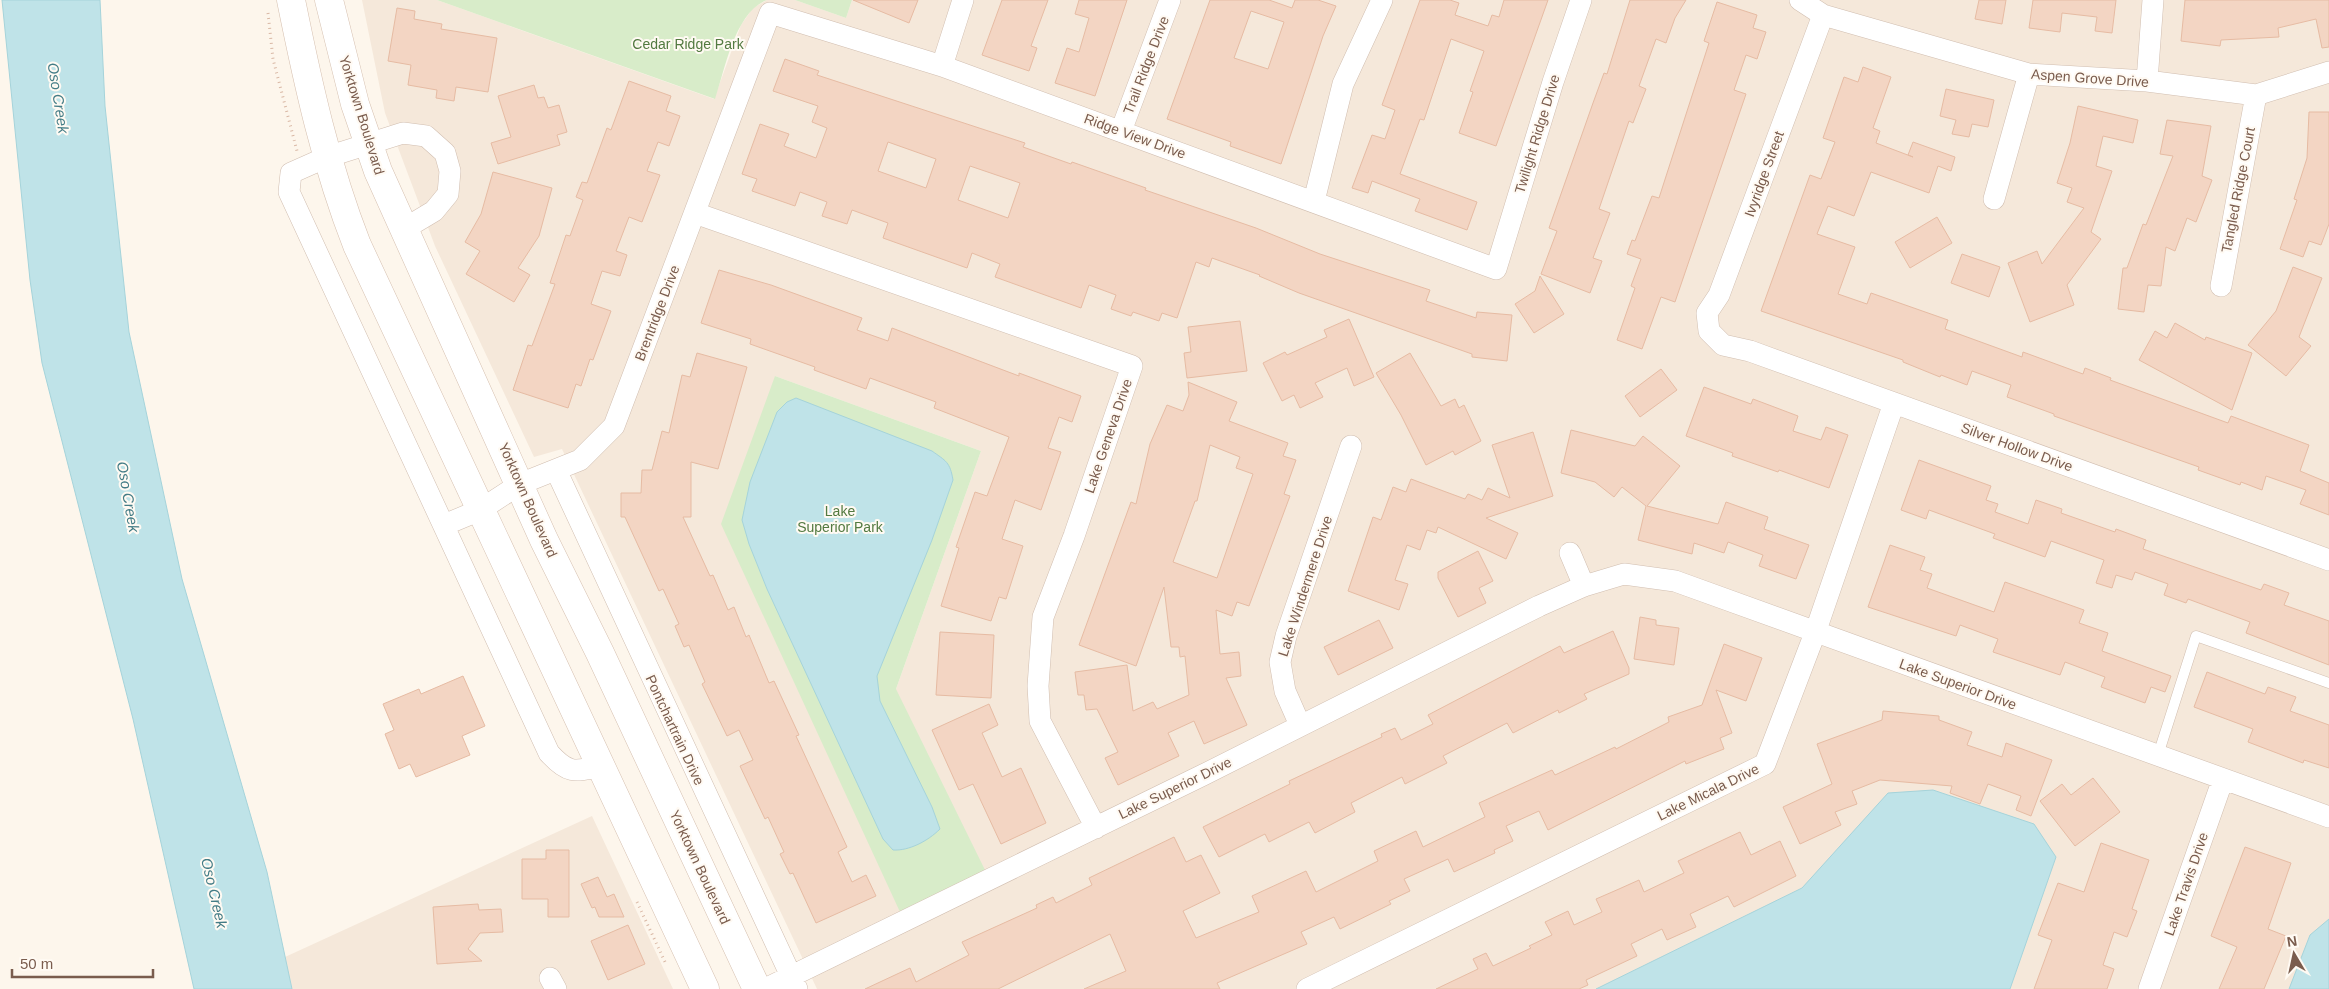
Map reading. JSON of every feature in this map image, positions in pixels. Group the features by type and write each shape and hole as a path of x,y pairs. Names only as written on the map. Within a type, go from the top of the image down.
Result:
{"main road":[{"path":"291,0 307,79 327,157 338,197 357,246 705,989"},
{"name":"Yorktown Boulevard","path":"329,0 355,104 378,171 544,540 600,653 757,989"}],"street":[{"path":"942,66 963,0"},
{"name":"Trail Ridge Drive","path":"1121,131 1170,0"},
{"path":"1314,201 1343,84 1382,0"},
{"name":"Twilight Ridge Drive","path":"1496,269 1553,82 1581,0"},
{"name":"Aspen Grove Drive","path":"1800,0 1822,15 2029,74 2147,81 2256,95 2329,72"},
{"path":"2147,81 2153,0"},
{"name":"Ridge View Drive","path":"770,13 942,66 1496,269"},
{"name":"Brentridge Drive","path":"444,525 480,510 520,484 580,460 614,426 770,13"},
{"name":"Ivyridge Street","path":"1708,331 1707,313 1719,295 1822,15"},
{"path":"1994,199 2029,74"},
{"name":"Tangled Ridge Court","path":"2220,286 2256,95"},
{"path":"404,228 434,210 448,194 450,171 445,152 426,136 403,133 327,157 291,174 289,192 549,753 562,768 579,771 601,766"},
{"name":"Lake Geneva Drive","path":"695,213 1132,366 1074,536 1043,617 1038,686 1040,721 1096,828"},
{"name":"Silver Hollow Drive","path":"1708,331 1722,345 1750,351 2329,560"},
{"name":"Lake Micala Drive","path":"1307,989 1765,764 1815,633 1894,403"},
{"name":"Lake Windermere Drive","path":"1300,725 1285,690 1280,662 1286,636 1351,446"},
{"name":"Pontchartrain Drive","path":"556,470 794,983"},
{"path":"1570,553 1584,586"},
{"name":"Lake Superior Drive","path":"765,989 794,983 1300,725 1584,586 1624,574 1675,581 2329,817"},
{"name":"Lake Travis Drive","path":"2149,989 2223,779"}],"lane":[{"path":"2158,756 2196,636 2329,683"}],"shaded area":[{"path":"362,0 437,0 714,99 741,25 753,8 767,0 795,0 846,18 852,0 2329,0 2329,989 817,989 562,449 534,457 435,246 385,113","holes":["775,376 981,451 896,689"]},
{"path":"592,816 673,989 292,989 285,957"}],"green space":[{"name":"Cedar Ridge Park","path":"437,0 767,0 756,6 739,29 727,58 715,99"},
{"path":"795,0 852,0 846,18"},
{"name":"Lake Superior Park","path":"775,376 981,451 896,689 985,870 900,912 721,524"}],"water":[{"name":"Oso Creek","path":"2,0 100,0 105,106 129,332 182,579 267,872 292,989 194,989 133,719 42,363 30,280"},
{"name":"Lake Superior Park","path":"796,398 932,451 947,462 952,474 953,480 932,540 877,676 880,701 932,807 940,829 924,841 905,849 893,850 883,839 767,589 749,544 742,520 750,482 777,412 787,402"},
{"path":"1933,790 2034,824 2056,857 2010,989 1596,989 1802,888 1888,793"},
{"path":"2329,919 2329,989 2289,989 2310,935"}],"building":[{"path":"853,0 918,0 909,23"},
{"path":"1002,0 1048,0 1031,46 1037,48 1029,71 982,55"},
{"path":"1079,0 1127,0 1095,96 1055,83 1067,48 1079,52 1089,18 1075,14"},
{"path":"1210,0 1269,0 1292,8 1295,0 1318,0 1336,6 1323,36 1281,164 1230,146 1231,142 1167,119","holes":["1251,11 1284,22 1268,69 1234,58"]},
{"path":"1420,0 1450,0 1459,3 1455,15 1488,26 1492,15 1499,17 1504,0 1548,0 1496,146 1459,133 1473,92 1470,91 1484,51 1451,39 1424,120 1420,119 1400,174 1477,202 1467,230 1415,211 1420,199 1372,181 1368,193 1352,188 1372,135 1385,139 1395,110 1382,105"},
{"path":"1630,0 1686,0 1675,18 1666,43 1656,39 1639,86 1646,89 1633,123 1629,121 1599,209 1610,213 1593,258 1602,261 1590,293 1541,274 1557,231 1549,228 1604,73 1607,74"},
{"path":"1979,0 2006,0 2002,24 1975,19"},
{"path":"2033,0 2116,0 2112,33 2095,31 2097,17 2062,13 2060,32 2029,28"},
{"path":"2185,0 2329,0 2329,47 2322,48 2316,19 2278,28 2279,37 2221,40 2220,46 2181,41"},
{"path":"1717,2 1757,15 1753,28 1766,32 1757,59 1746,55 1734,90 1746,94 1675,302 1661,297 1642,349 1617,340 1635,288 1631,286 1641,259 1627,254 1632,240 1635,241 1652,196 1659,198 1709,43 1704,41"},
{"path":"397,8 415,11 414,19 442,24 441,29 497,38 488,92 456,87 454,101 436,98 437,90 408,85 411,65 388,61"},
{"path":"785,59 819,71 817,75 1025,143 1023,147 1146,188 1145,190 1256,228 1320,254 1430,290 1426,301 1476,318 1477,312 1512,315 1507,361 1472,357 1472,354 1299,293 1260,275 1212,258 1209,267 1196,262 1177,318 1162,313 1159,321 1133,312 1131,316 1111,309 1116,295 1089,285 1081,308 995,277 1000,264 972,253 967,268 883,238 888,223 852,210 847,224 822,216 827,202 800,192 795,206 752,191 757,179 742,174 760,124 789,134 784,146 816,158 827,128 812,122 818,106 773,91","holes":["888,142 936,159 926,188 878,171","970,166 1020,183 1008,218 958,200"]},
{"path":"1863,67 1891,77 1873,128 1880,131 1876,143 1913,157 1908,155 1913,142 1955,157 1951,171 1938,166 1929,193 1871,172 1854,216 1828,206 1817,234 1855,247 1838,294 1867,304 1871,293 1948,320 1945,329 2022,357 2023,352 2083,374 2085,368 2111,378 2110,380 2228,423 2231,416 2309,445 2300,471 2329,483 2329,515 2300,504 2306,490 2266,476 2262,490 2241,482 2240,485 2198,470 2199,467 2054,416 2054,414 2007,397 2011,385 1972,371 1967,385 1941,375 1940,377 1903,362 1903,360 1761,311 1810,175 1821,179 1835,142 1823,138 1844,77 1858,82"},
{"path":"629,81 671,96 666,111 680,116 669,146 658,142 647,171 660,175 642,222 629,217 616,251 627,255 620,276 602,271 591,304 611,311 593,360 590,359 581,386 576,384 568,408 513,390 528,345 532,346 555,284 550,283 566,235 570,236 583,200 576,197 582,182 587,183 607,128 611,130"},
{"path":"534,85 538,98 544,97 548,108 559,105 567,132 557,135 560,145 498,164 491,143 511,137 498,96"},
{"path":"1946,89 1994,100 1988,127 1972,124 1969,137 1952,134 1956,120 1940,116"},
{"path":"2078,106 2138,120 2133,143 2103,136 2096,166 2112,171 2091,232 2101,239 2067,285 2074,305 2030,322 2008,263 2037,251 2042,264 2084,208 2067,202 2072,188 2057,183 2070,143"},
{"path":"2309,112 2329,112 2329,224 2321,245 2309,241 2303,257 2280,249 2297,200 2294,199 2307,158"},
{"path":"2167,120 2211,126 2202,176 2212,180 2196,222 2187,218 2175,251 2166,247 2161,286 2148,285 2144,312 2118,309 2123,268 2127,268 2143,224 2146,225 2173,156 2160,154"},
{"path":"493,172 552,188 539,236 518,268 530,275 514,302 466,274 480,251 465,242 481,214"},
{"path":"1937,217 1952,243 1910,268 1895,242"},
{"path":"1962,254 2000,267 1989,297 1951,283"},
{"path":"2293,267 2322,278 2299,337 2311,346 2286,376 2248,345 2276,311"},
{"path":"719,270 771,285 862,318 857,330 888,341 892,328 1019,376 1019,373 1081,396 1072,422 1059,417 1048,448 1061,452 1041,510 1015,500 1002,539 1023,546 1006,599 999,597 991,621 941,606 959,548 956,547 975,492 987,496 1009,437 934,408 936,402 870,378 866,389 814,370 815,367 750,344 751,339 701,323"},
{"path":"1540,276 1564,314 1534,333 1515,304 1535,291"},
{"path":"1349,319 1374,377 1354,386 1347,368 1315,383 1323,397 1300,408 1294,395 1282,401 1263,363 1285,352 1287,355 1327,337 1324,330"},
{"path":"1240,321 1247,371 1187,378 1184,353 1191,352 1188,327"},
{"path":"2175,323 2205,340 2206,337 2252,353 2232,410 2139,360 2155,331 2167,338"},
{"path":"697,353 747,367 718,469 691,462 691,517 683,517 710,576 713,575 728,610 734,607 746,637 749,635 769,683 774,681 799,735 796,736 847,847 838,852 852,882 866,875 876,896 816,923 793,873 790,874 780,854 784,852 768,817 765,819 740,766 753,760 739,730 727,736 702,684 705,682 689,645 684,647 675,626 679,624 663,589 659,591 625,517 621,517 621,493 641,493 642,470 652,470 662,431 669,433 682,375 690,377"},
{"path":"1410,353 1441,406 1455,399 1459,408 1464,405 1481,441 1455,455 1453,451 1426,465 1401,415 1376,373"},
{"path":"1661,369 1677,390 1640,417 1625,396"},
{"path":"1188,382 1237,402 1229,421 1288,443 1283,456 1296,460 1284,494 1290,496 1249,606 1237,602 1232,616 1216,610 1220,654 1239,652 1241,676 1226,678 1247,725 1204,744 1194,721 1168,733 1179,756 1118,785 1105,758 1118,752 1097,709 1086,710 1084,695 1078,695 1075,672 1127,665 1133,711 1153,702 1157,709 1189,695 1185,656 1180,657 1179,647 1171,647 1164,587 1136,666 1079,645 1131,502 1136,504 1150,444 1167,405 1183,411 1189,395","holes":["1210,445 1240,457 1236,468 1253,474 1217,578 1173,562 1195,501 1197,501"]},
{"path":"1704,387 1751,404 1753,399 1798,416 1793,431 1821,440 1826,427 1848,435 1829,488 1732,456 1733,453 1686,436"},
{"path":"1571,430 1635,446 1643,436 1680,466 1647,506 1718,524 1726,502 1768,517 1764,529 1809,545 1796,579 1759,566 1763,555 1728,542 1724,553 1694,543 1692,554 1638,540 1646,506 1622,487 1614,497 1595,482 1561,473"},
{"path":"1533,432 1553,496 1486,518 1518,533 1506,559 1438,527 1436,533 1427,530 1420,550 1407,545 1395,580 1408,584 1399,610 1348,591 1373,517 1381,520 1393,487 1406,492 1411,479 1465,499 1468,494 1482,500 1488,488 1510,498 1492,445"},
{"path":"1919,460 1991,486 1986,500 1998,504 1995,512 2028,524 2036,500 2062,509 2061,513 2115,532 2116,529 2146,540 2143,549 2261,590 2264,584 2289,593 2284,605 2329,621 2329,665 2246,633 2250,622 2188,599 2186,603 2164,595 2168,584 2135,572 2132,580 2116,575 2112,588 2096,583 2104,560 2051,541 2045,557 1993,538 1995,534 1929,510 1926,519 1901,510"},
{"path":"1890,545 1925,557 1920,570 1932,574 1927,588 1994,612 2005,582 2084,610 2079,623 2108,633 2102,651 2171,676 2165,692 2151,687 2145,703 2101,687 2105,677 2065,662 2060,675 1993,652 1998,639 1960,625 1956,636 1868,607"},
{"path":"1478,551 1493,581 1479,588 1486,603 1458,617 1438,578 1438,572"},
{"path":"1640,617 1656,620 1656,625 1679,628 1674,665 1634,659"},
{"path":"1379,620 1393,648 1338,675 1324,647"},
{"path":"1613,631 1629,668 1629,674 1584,694 1587,699 1559,713 1558,710 1513,733 1507,723 1443,756 1447,763 1405,784 1402,777 1351,803 1355,812 1315,833 1309,822 1269,842 1265,834 1219,857 1203,827 1290,784 1289,781 1382,737 1381,734 1395,728 1401,740 1433,724 1428,715 1560,646 1564,653"},
{"path":"940,632 994,635 991,698 936,695"},
{"path":"1724,644 1762,658 1746,701 1716,690 1732,733 1720,738 1724,749 1686,764 1685,761 1548,830 1539,811 1506,826 1513,841 1494,850 1495,853 1454,872 1448,859 1404,879 1410,891 1389,901 1391,904 1340,929 1334,917 1301,932 1307,944 1217,983 1220,989 1084,989 1126,971 1110,934 998,989 865,989 910,968 916,982 969,955 962,942 1037,908 1036,905 1053,897 1056,903 1092,885 1089,878 1174,837 1186,862 1201,855 1220,893 1183,911 1196,938 1259,912 1252,896 1306,871 1316,892 1378,861 1374,851 1416,831 1423,847 1485,817 1479,803 1552,770 1555,775 1615,747 1616,749 1669,722 1668,717 1702,705"},
{"path":"2207,672 2265,694 2268,687 2296,697 2290,711 2329,725 2329,768 2304,760 2303,763 2248,742 2253,729 2194,707"},
{"path":"463,676 485,726 462,736 470,755 416,777 410,764 399,769 385,734 394,730 383,704 419,689 421,694"},
{"path":"989,704 998,725 982,733 1002,777 1021,768 1046,823 1001,844 973,784 959,790 932,730"},
{"path":"1883,711 1939,716 1939,720 1972,732 1967,745 2002,757 2006,743 2052,760 2031,816 2016,810 2021,796 1988,784 1980,804 1950,793 1952,786 1880,780 1852,791 1857,804 1835,812 1841,825 1800,844 1783,807 1832,784 1817,744 1882,720"},
{"path":"2093,778 2120,812 2075,846 2040,801 2062,784 2071,795"},
{"path":"1740,832 1751,855 1780,841 1796,876 1734,907 1728,896 1690,914 1696,927 1667,940 1662,929 1631,944 1637,956 1586,980 1588,985 1579,989 1436,989 1478,969 1473,959 1486,953 1493,966 1531,948 1529,946 1552,935 1545,922 1568,911 1574,925 1602,912 1596,899 1639,880 1644,892 1684,873 1678,861"},
{"path":"2101,843 2149,860 2132,909 2137,911 2127,937 2114,932 2103,965 2114,969 2107,989 2034,989 2052,940 2038,935 2058,883 2084,892"},
{"path":"2245,847 2291,863 2268,929 2286,936 2264,989 2219,989 2237,947 2211,936"},
{"path":"546,850 569,850 569,917 548,917 548,899 522,899 522,859 546,859"},
{"path":"598,877 607,897 614,894 624,917 599,917 595,907 592,908 581,884"},
{"path":"478,904 479,910 501,909 503,932 480,933 468,949 482,961 437,964 433,907"},
{"path":"628,925 645,964 608,980 591,941"}]}
